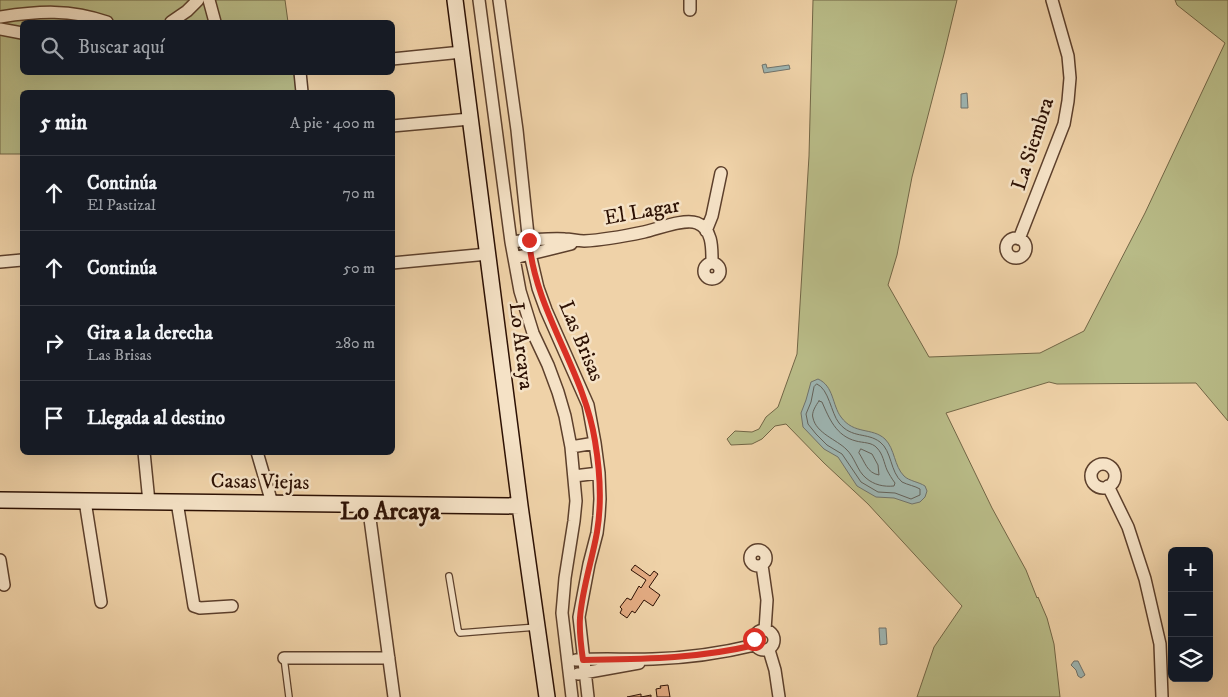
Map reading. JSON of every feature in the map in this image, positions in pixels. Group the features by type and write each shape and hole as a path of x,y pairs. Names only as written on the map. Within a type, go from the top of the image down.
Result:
{"street":[{"path":"43,0 44,12"},
{"path":"174,20 198,0"},
{"path":"209,0 214,20"},
{"name":"Lo Arcaya","path":"455,0 546,697"},
{"name":"Las Brisas","path":"479,0 511,242 520,291 526,314 558,392 571,447 576,494 562,614 572,697"},
{"name":"Las Brisas","path":"499,0 530,254 538,288 546,310 588,405 599,473 600,499 597,533 589,564 580,617 584,674 588,697"},
{"name":"La Siembra","path":"1019,239 1064,124 1068,101 1070,78 1068,56 1052,0"},
{"path":"0,17 44,12 64,12 100,20"},
{"path":"0,29 20,33"},
{"path":"395,59 462,52"},
{"path":"300,75 302,90"},
{"path":"395,126 470,119"},
{"name":"El Lagar","path":"706,231 712,216 721,173"},
{"name":"El Lagar","path":"582,241 632,235 685,222 698,223 706,231 711,242 712,263"},
{"path":"511,242 565,239 582,241"},
{"path":"514,258 582,241"},
{"path":"395,263 488,254"},
{"path":"0,262 20,260"},
{"path":"571,447 595,443"},
{"path":"144,455 150,502"},
{"path":"259,455 272,503"},
{"path":"574,476 599,473"},
{"path":"1108,486 1128,527 1145,579 1160,644 1162,697"},
{"name":"Casas Viejas","path":"0,500 520,506"},
{"path":"85,501 101,602"},
{"path":"177,502 194,606 197,608 232,606"},
{"path":"368,504 394,697"},
{"path":"0,560 4,585"},
{"path":"762,565 767,600 766,630"},
{"path":"766,630 772,633 773,645 768,650 759,649 755,645 754,639 757,633 766,630"},
{"path":"567,661 652,659 728,651 755,645"},
{"path":"768,650 775,670 779,697"},
{"path":"284,658 389,658"},
{"path":"569,675 632,666 652,659"}],"lane":[{"path":"449,576 460,633 538,627"},
{"path":"284,658 289,697"}],"green space":[{"path":"0,0 285,0 288,20 20,20 20,75 294,75 296,90 20,90 20,154 0,154"},
{"path":"813,0 957,0 912,177 897,255 888,285 929,357 1040,353 1084,331 1145,213 1225,43 1177,5 1175,0 1228,0 1228,421 1196,383 1057,384 1049,382 946,413 992,508 1026,570 1047,618 1054,644 1060,697 917,697 934,647 962,606 868,504 786,424 775,426 762,439 752,444 731,445 727,439 735,431 752,432 759,429 766,417 778,407 797,354 809,156"}],"water":[{"path":"766,64 767,68 789,65 790,69 764,73 762,65"},
{"path":"967,93 968,108 961,108 961,94"},
{"path":"818,379 827,386 838,412 846,423 857,429 880,435 891,448 898,467 904,476 925,486 927,491 925,497 920,502 912,504 894,498 876,497 857,486 838,457 824,449 803,427 801,413 811,382"},
{"path":"879,628 886,628 887,644 880,645"},
{"path":"1074,661 1078,661 1085,675 1081,678 1071,665"}],"building":[{"path":"635,565 650,576 654,571 658,574 649,587 660,595 653,606 644,600 635,613 632,611 627,618 620,613 622,609 620,607 627,598 631,600 639,586 641,588 646,580 631,570"},
{"path":"668,685 670,697 657,697 656,689 661,688 660,686"},
{"path":"641,694 641,697 627,697"}],"district":[{"name":"Lo Arcaya","path":"390,512"}],"route":[{"path":"529,240 530,254 538,288 588,405 599,473 600,499 597,533 589,564 580,617 583,660 695,656 755,645 754,639"}]}
